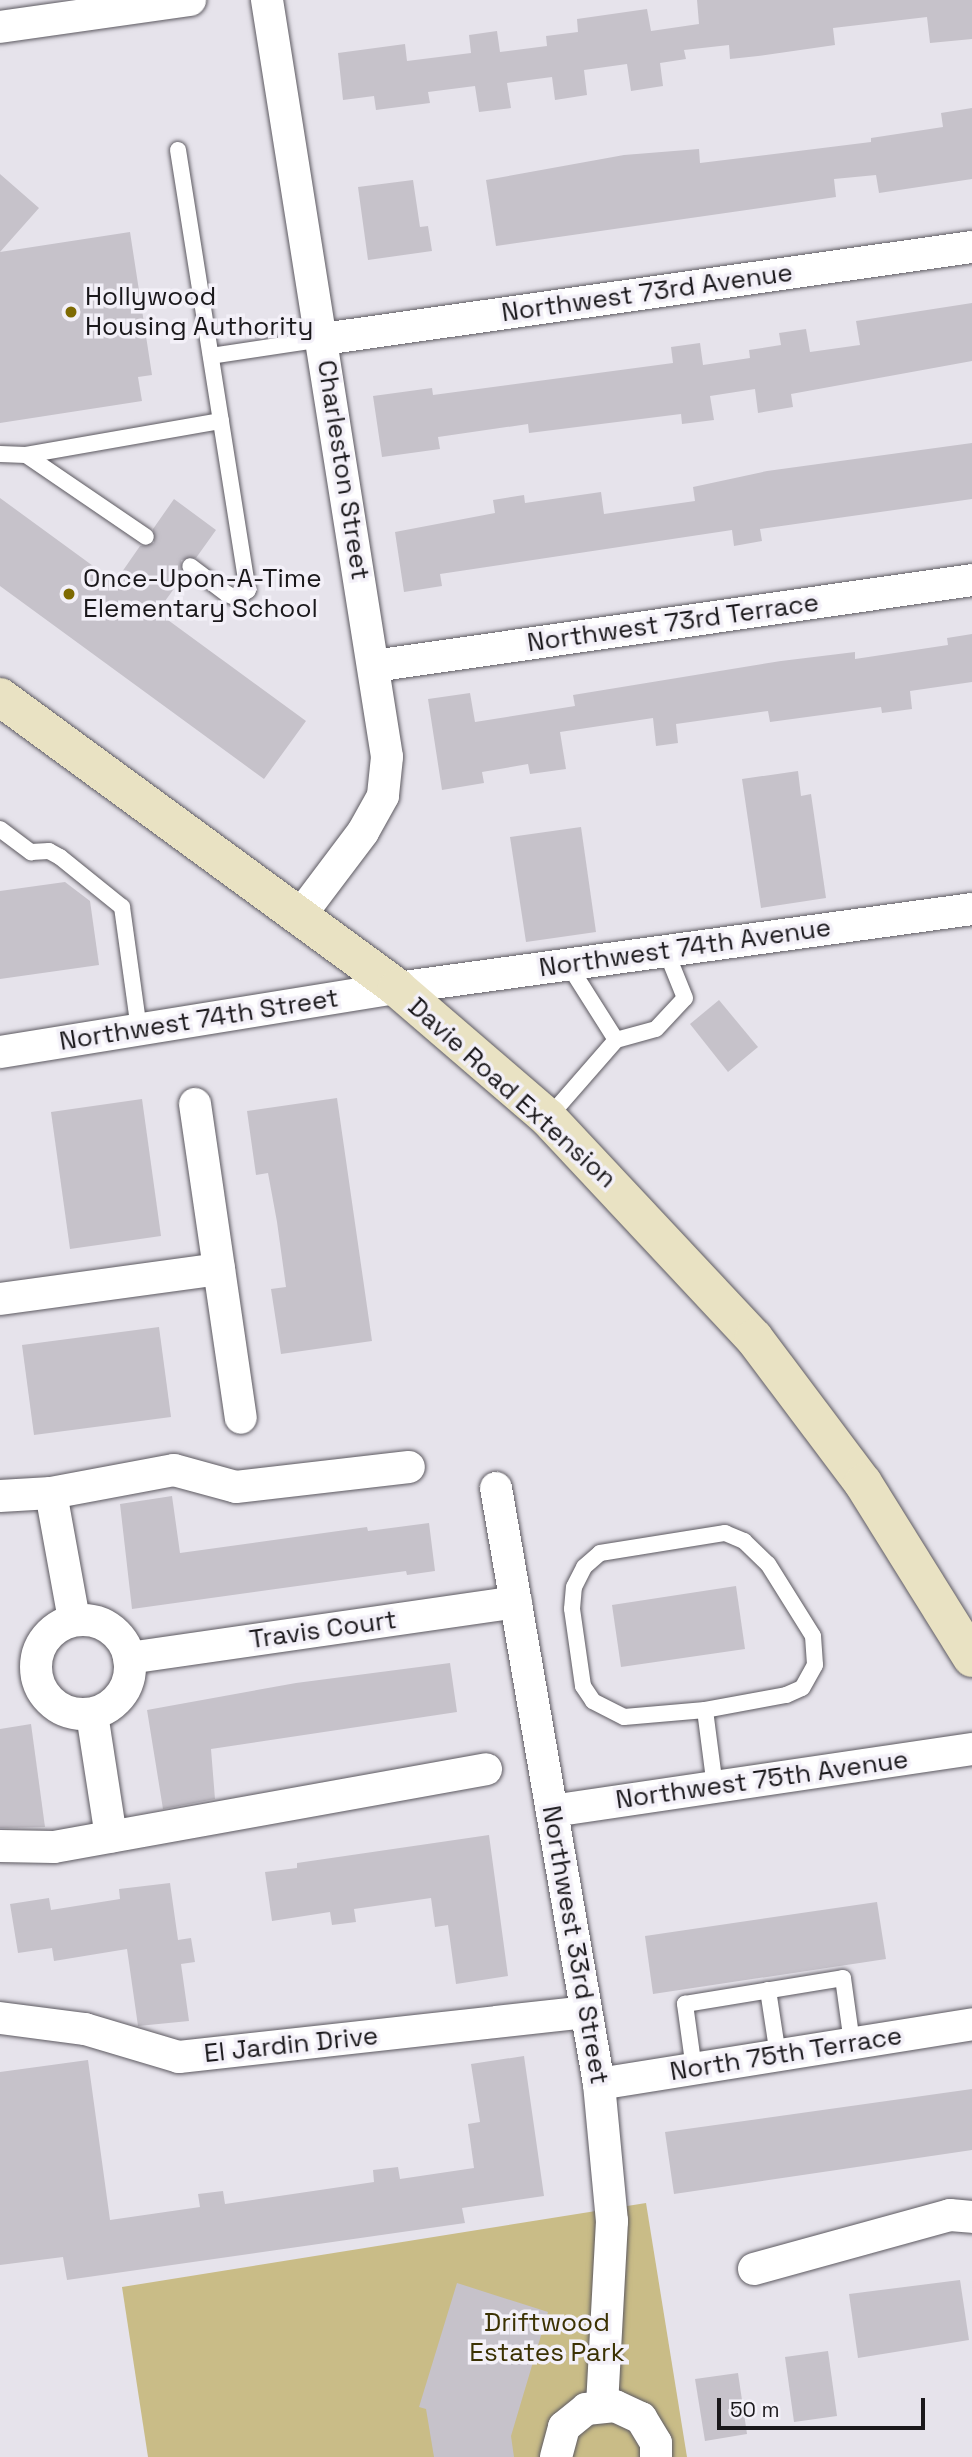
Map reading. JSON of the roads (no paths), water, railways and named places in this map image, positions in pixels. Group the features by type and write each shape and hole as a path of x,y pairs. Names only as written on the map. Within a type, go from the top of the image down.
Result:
{"main road":[{"name":"Davie Road Extension","path":"0,697 397,988 548,1118 754,1338 863,1483 972,1658"}],"street":[{"path":"0,27 190,0"},
{"name":"Charleston Street","path":"267,0 323,339 387,757 383,796 363,832 299,916"},
{"name":"Northwest 73rd Avenue","path":"323,339 972,247"},
{"name":"Northwest 73rd Terrace","path":"374,666 972,580"},
{"name":"Northwest 74th Avenue","path":"397,988 972,909"},
{"name":"Northwest 74th Street","path":"0,1052 397,988"},
{"path":"195,1104 241,1418"},
{"path":"0,1299 219,1269"},
{"path":"0,1496 51,1493 174,1470 236,1487 409,1467"},
{"name":"Northwest 33rd Street","path":"496,1489 599,2084 612,2221 601,2406"},
{"path":"51,1493 74,1620"},
{"name":"Travis Court","path":"130,1658 516,1602"},
{"path":"74,1620 110,1628 123,1641 130,1658 122,1694 110,1707 92,1714 74,1714 57,1707 37,1676 37,1658 44,1640 57,1628 74,1620"},
{"path":"92,1714 111,1837"},
{"name":"Northwest 75th Avenue","path":"552,1811 972,1748"},
{"path":"0,1846 54,1847 486,1769"},
{"name":"El Jardin Drive","path":"0,2018 85,2029 179,2057 586,2012"},
{"name":"North 75th Terrace","path":"599,2084 972,2024"},
{"path":"754,2269 950,2215 972,2217"},
{"path":"556,2457 564,2427 586,2409 601,2406 615,2406 641,2418 656,2443 656,2457"}],"lane":[{"path":"178,150 248,590 237,598 190,566"},
{"path":"211,356 323,339"},
{"path":"0,454 26,455 221,421"},
{"path":"26,455 146,537"},
{"path":"0,829 32,852 48,851 60,857 122,906 139,1030"},
{"path":"548,1118 617,1040 656,1029 685,998 666,951"},
{"path":"568,964 617,1040"},
{"path":"725,1533 744,1541 786,1590 814,1636 815,1665 802,1688 786,1695 705,1710 624,1717 593,1701 583,1686 574,1587 584,1567 600,1553 725,1533"},
{"path":"705,1710 715,1787"},
{"path":"694,2069 685,2004 768,1990 843,1978 852,2043"},
{"path":"768,1990 778,2055"}],"place":[{"name":"Hollywood Housing Authority","path":"71,312"},
{"name":"Once-Upon-A-Time Elementary School","path":"69,594"}],"park label":[{"name":"Driftwood Estates Park","path":"547,2338"}]}
